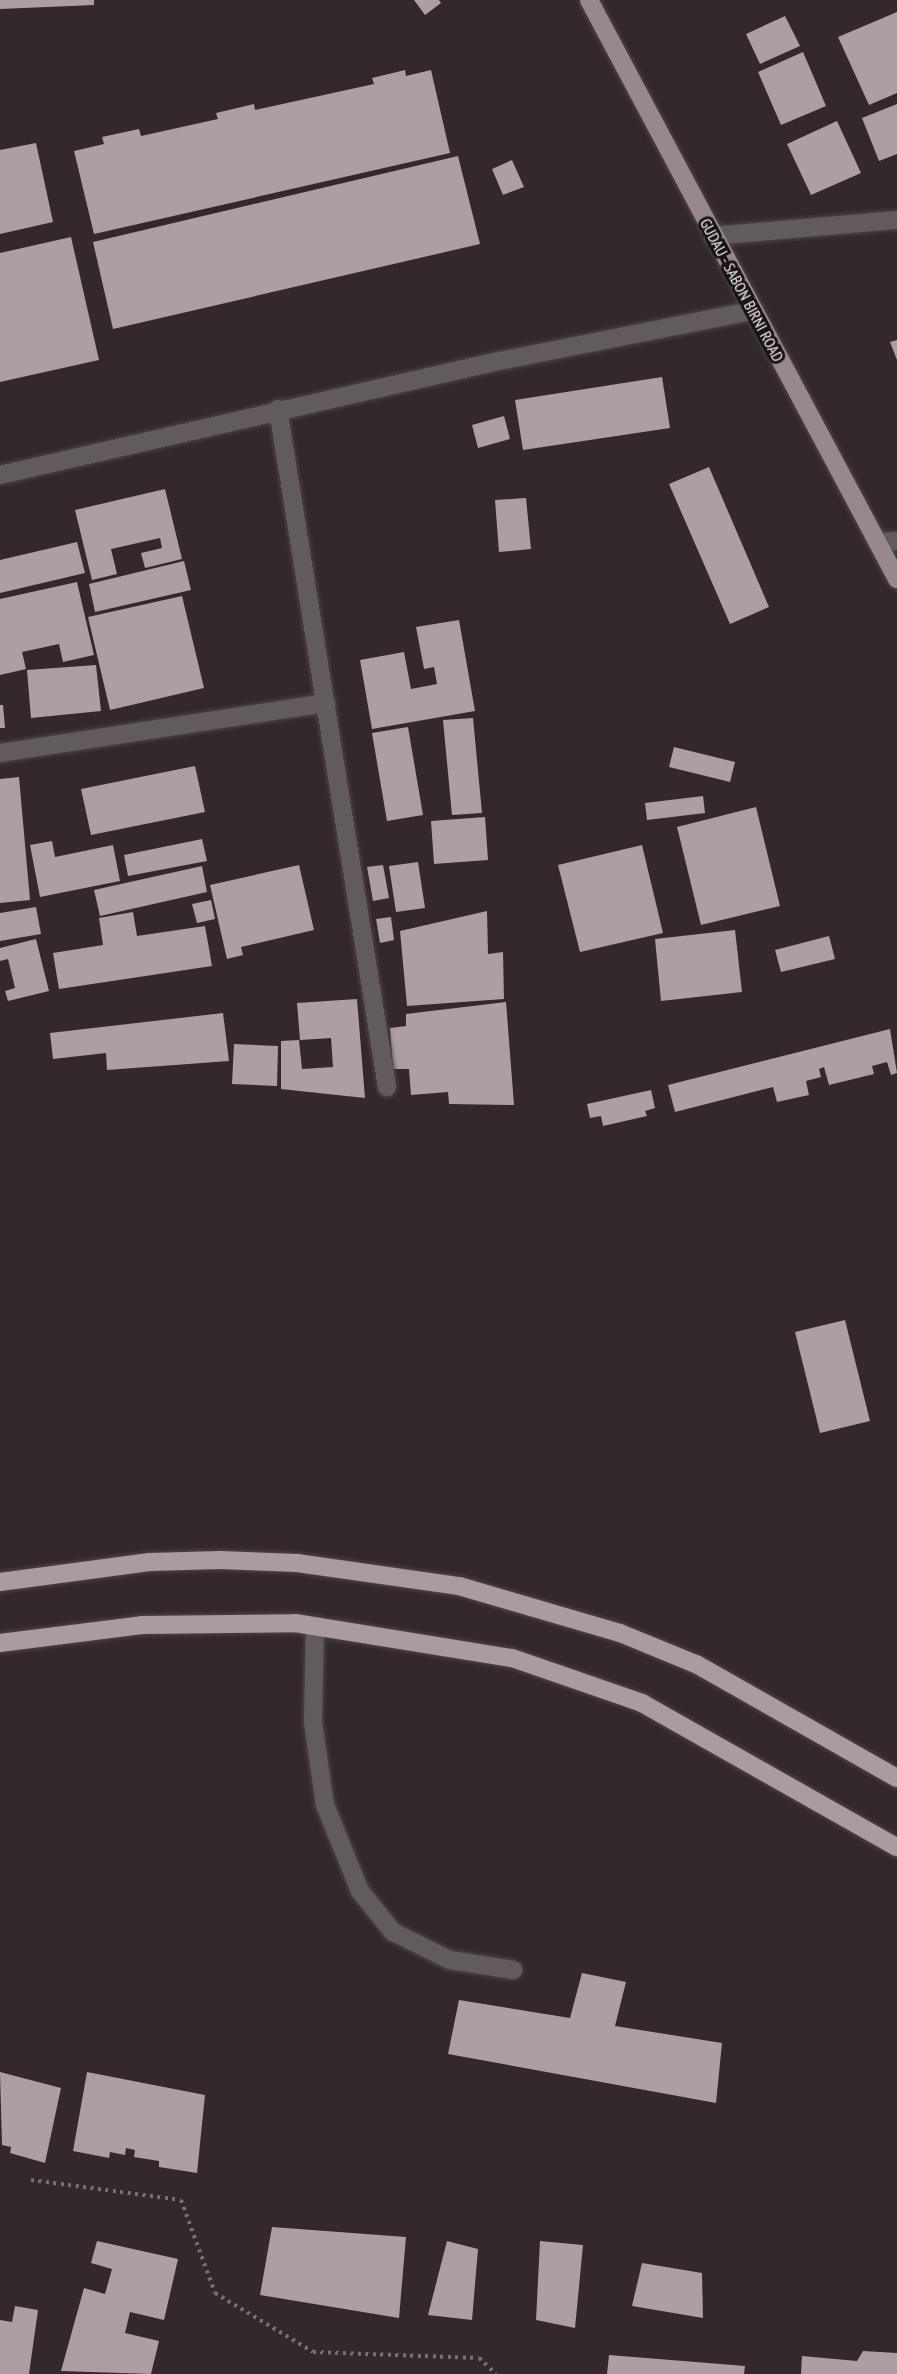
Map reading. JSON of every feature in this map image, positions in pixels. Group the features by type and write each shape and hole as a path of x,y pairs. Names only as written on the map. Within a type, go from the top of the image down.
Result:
{"highway":[{"path":"0,1582 150,1562 220,1560 297,1563 459,1586 609,1629 698,1665 897,1778"},
{"path":"0,1643 142,1625 315,1626 512,1658 631,1698 711,1737 897,1847"}],"main road":[{"name":"GUDAU - SABON BIRNI ROAD","path":"589,0 752,311 897,579"}],"street":[{"path":"713,236 897,220"},
{"path":"0,475 278,409 752,311"},
{"path":"278,409 387,1087"},
{"path":"877,542 897,541"},
{"path":"0,753 326,703"},
{"path":"315,1626 313,1722 325,1805 360,1891 393,1932 450,1960 513,1970"}],"path":[{"path":"31,2180 181,2200 215,2293 312,2352 479,2358 496,2374"}],"building":[{"path":"0,0 94,0 94,5 0,9"},
{"path":"414,0 439,0 441,3 425,15"},
{"path":"897,12 897,93 869,105 838,37"},
{"path":"785,16 800,46 760,64 746,34"},
{"path":"803,52 826,106 781,125 758,72"},
{"path":"405,70 406,76 431,70 450,153 94,234 74,151 104,144 102,137 139,129 141,136 218,119 216,113 254,104 255,110 374,84 372,78"},
{"path":"897,104 897,154 879,161 862,118"},
{"path":"837,121 861,173 811,195 787,144"},
{"path":"36,143 53,222 0,234 0,150"},
{"path":"458,156 480,244 113,329 93,242"},
{"path":"512,160 524,187 503,195 492,169"},
{"path":"71,237 99,360 0,382 0,253"},
{"path":"897,340 897,360 890,342"},
{"path":"662,377 670,428 523,450 515,400"},
{"path":"504,416 510,439 478,448 472,425"},
{"path":"709,467 769,607 730,624 669,484"},
{"path":"165,489 182,559 145,568 141,553 162,548 160,538 111,549 117,574 92,580 75,510"},
{"path":"526,498 531,549 499,552 495,500"},
{"path":"77,542 85,573 0,593 0,560"},
{"path":"184,561 191,590 95,612 89,584"},
{"path":"77,582 94,655 63,662 59,644 22,652 26,669 0,675 0,599"},
{"path":"182,596 204,688 110,710 88,617"},
{"path":"459,620 475,711 372,729 360,660 404,652 411,689 437,684 434,667 424,669 416,627"},
{"path":"96,665 101,711 31,718 27,670"},
{"path":"0,705 3,705 5,728 0,728"},
{"path":"473,718 482,813 452,815 443,720"},
{"path":"408,727 423,815 387,821 372,733"},
{"path":"674,747 735,762 730,782 669,767"},
{"path":"195,766 205,812 91,835 81,789"},
{"path":"19,777 30,900 0,903 0,779"},
{"path":"703,796 705,813 647,820 645,803"},
{"path":"756,807 780,906 701,925 677,827"},
{"path":"485,817 488,860 434,864 431,821"},
{"path":"202,839 207,861 128,876 124,855"},
{"path":"52,841 55,857 113,845 120,881 40,897 30,845"},
{"path":"642,845 663,933 580,952 558,865"},
{"path":"418,862 425,908 396,912 389,866"},
{"path":"299,865 314,930 241,947 243,955 227,959 210,885"},
{"path":"383,865 389,898 373,901 367,867"},
{"path":"202,866 207,892 100,916 94,890"},
{"path":"211,900 215,919 197,923 192,904"},
{"path":"36,907 41,934 0,941 0,913"},
{"path":"487,911 488,954 503,952 504,999 407,1006 400,931"},
{"path":"133,912 137,936 205,926 212,966 59,989 53,953 103,945 99,918"},
{"path":"391,917 394,940 380,943 376,919"},
{"path":"735,930 742,992 661,1001 655,939"},
{"path":"829,936 835,959 781,972 775,950"},
{"path":"36,939 49,991 8,1001 5,991 15,988 8,959 0,961 0,948"},
{"path":"357,999 365,1098 281,1089 281,1041 299,1040 302,1069 333,1067 331,1038 300,1040 297,1003"},
{"path":"506,1002 514,1105 449,1104 448,1092 411,1095 409,1069 393,1069 390,1028 406,1026 406,1014"},
{"path":"223,1013 229,1061 107,1070 106,1053 53,1059 50,1033"},
{"path":"890,1029 897,1073 891,1075 887,1062 872,1066 874,1074 829,1085 824,1067 819,1069 821,1077 806,1081 809,1095 777,1102 773,1087 675,1112 668,1085"},
{"path":"234,1044 278,1046 277,1086 232,1084"},
{"path":"651,1090 655,1108 645,1111 647,1116 603,1126 601,1116 590,1118 587,1104"},
{"path":"845,1320 870,1421 820,1433 795,1332"},
{"path":"582,1973 626,1982 615,2026 722,2043 716,2103 448,2054 459,2000 570,2018"},
{"path":"0,2072 61,2088 45,2163 10,2153 11,2147 2,2145"},
{"path":"87,2072 205,2095 197,2173 159,2167 159,2161 134,2157 135,2150 126,2148 125,2155 110,2152 109,2158 73,2151"},
{"path":"272,2227 406,2237 399,2318 260,2295"},
{"path":"97,2241 178,2259 164,2320 130,2312 125,2333 159,2341 151,2374 61,2371 84,2288 105,2294 112,2269 91,2263"},
{"path":"447,2241 478,2249 472,2320 428,2315"},
{"path":"540,2241 583,2245 575,2328 536,2320"},
{"path":"642,2263 702,2273 703,2318 632,2306"},
{"path":"15,2306 38,2310 29,2374 0,2374 0,2320 12,2322"},
{"path":"863,2351 897,2353 897,2374 801,2374 802,2356 857,2361"},
{"path":"609,2355 745,2366 744,2374 607,2374"}]}
